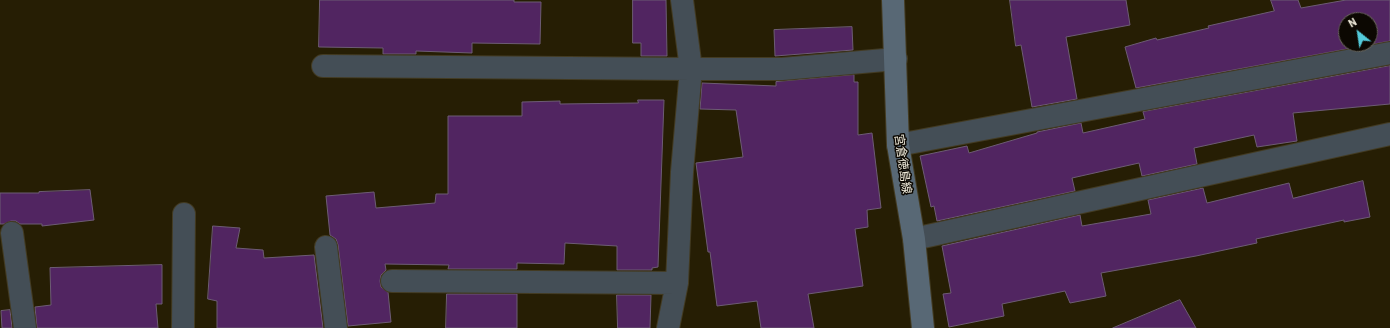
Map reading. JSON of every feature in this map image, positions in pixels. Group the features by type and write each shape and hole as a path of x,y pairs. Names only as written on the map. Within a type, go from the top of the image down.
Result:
{"main road":[{"name":"宮倉徳島線","path":"893,0 898,145 914,239 923,328"}],"street":[{"path":"668,328 677,283 682,172 691,69 682,0"},
{"path":"898,145 1390,53"},
{"path":"323,66 782,69 896,59"},
{"path":"914,239 1390,134"},
{"path":"183,328 184,214"},
{"path":"12,233 25,328"},
{"path":"326,247 336,328"},
{"path":"392,281 677,283"}],"building":[{"path":"320,0 514,0 514,2 541,2 540,44 472,43 472,53 416,51 416,54 383,54 383,48 319,47"},
{"path":"633,0 666,0 667,56 641,56 641,43 633,43"},
{"path":"1010,0 1126,0 1130,25 1066,37 1077,99 1032,107 1021,45 1016,46"},
{"path":"1271,0 1298,0 1301,8 1346,0 1390,0 1390,41 1378,43 1378,12 1338,12 1338,51 1136,88 1125,47 1156,38 1157,40 1209,28 1208,26 1274,11"},
{"path":"852,27 853,50 775,56 774,30"},
{"path":"1390,66 1390,104 1293,113 1297,141 1257,147 1254,135 1194,148 1197,164 1142,176 1139,163 1072,178 1075,191 937,221 934,206 931,207 920,156 967,146 969,153 1037,132 1081,123 1083,133 1145,119 1143,112"},
{"path":"854,75 854,82 858,82 858,135 872,133 881,208 867,210 868,227 855,229 863,286 808,294 814,328 761,328 757,301 717,306 696,163 743,157 736,110 700,109 702,83 776,86 776,82"},
{"path":"638,100 664,100 658,267 652,268 652,270 617,270 617,246 565,243 564,264 517,263 517,269 448,269 449,265 385,264 386,270 381,275 380,281 381,287 388,292 391,322 348,326 338,245 336,239 330,235 326,196 374,192 376,208 435,203 436,194 448,194 448,116 522,116 522,102 560,101 560,104 638,103"},
{"path":"1363,181 1370,217 1344,222 1344,220 1256,239 1257,243 1196,256 1101,273 1106,296 1070,303 1065,291 1002,304 1004,316 949,327 943,294 951,293 942,246 1080,215 1082,226 1151,214 1148,200 1203,188 1207,203 1289,183 1293,198"},
{"path":"90,190 94,220 42,226 42,224 20,224 16,221 0,224 0,193 39,193"},
{"path":"213,226 240,228 236,248 263,250 264,258 314,255 323,328 217,328 217,301 208,299"},
{"path":"162,265 162,304 156,304 158,328 37,328 35,307 51,305 50,268"},
{"path":"447,294 517,294 517,328 446,328"},
{"path":"617,295 651,295 650,328 618,328"},
{"path":"1180,300 1196,328 1113,328"},
{"path":"10,310 12,328 2,328 1,311"}]}
